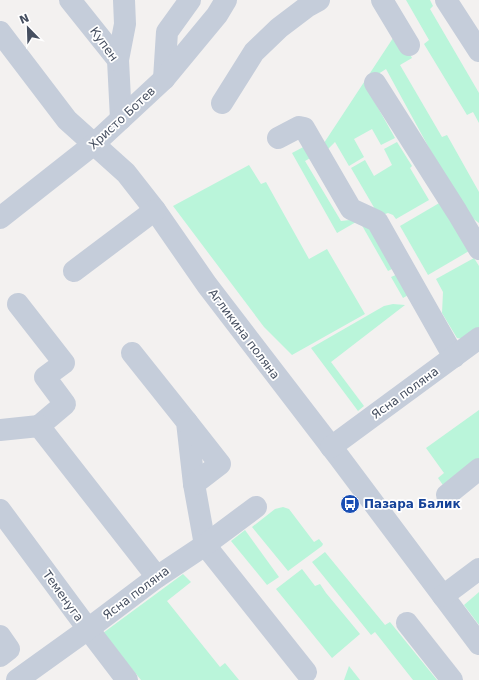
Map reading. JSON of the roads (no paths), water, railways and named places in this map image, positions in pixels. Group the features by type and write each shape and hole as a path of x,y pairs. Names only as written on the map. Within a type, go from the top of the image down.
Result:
{"street":[{"name":"Купен","path":"70,0 118,60 121,119"},
{"path":"118,60 125,24 124,0"},
{"path":"164,79 167,32 190,0"},
{"name":"Христо Ботев","path":"0,218 94,144 164,79 217,15 226,0"},
{"path":"222,103 254,52 279,28 308,6 319,0"},
{"path":"382,0 409,45"},
{"path":"446,0 479,51"},
{"name":"Агликина поляна","path":"0,32 67,120 126,173 155,210 207,285 479,644"},
{"path":"375,83 479,249"},
{"path":"278,138 299,127 304,128 351,209 377,221 454,357"},
{"path":"74,271 155,210"},
{"path":"0,430 39,426 66,404 45,377 64,362 18,304"},
{"name":"Ясна поляна","path":"331,447 479,338"},
{"path":"132,352 220,464 194,484"},
{"path":"187,422 194,484 205,545 306,672"},
{"path":"39,426 157,577"},
{"path":"447,495 479,469"},
{"name":"Ясна поляна","path":"17,680 157,577 205,545 256,507"},
{"name":"Теменуга","path":"0,510 127,680"},
{"path":"443,596 477,573"},
{"path":"407,623 452,680"},
{"path":"0,636 9,648 0,656"}],"place":[{"name":"Пазара Балик","path":"350,504"}]}
